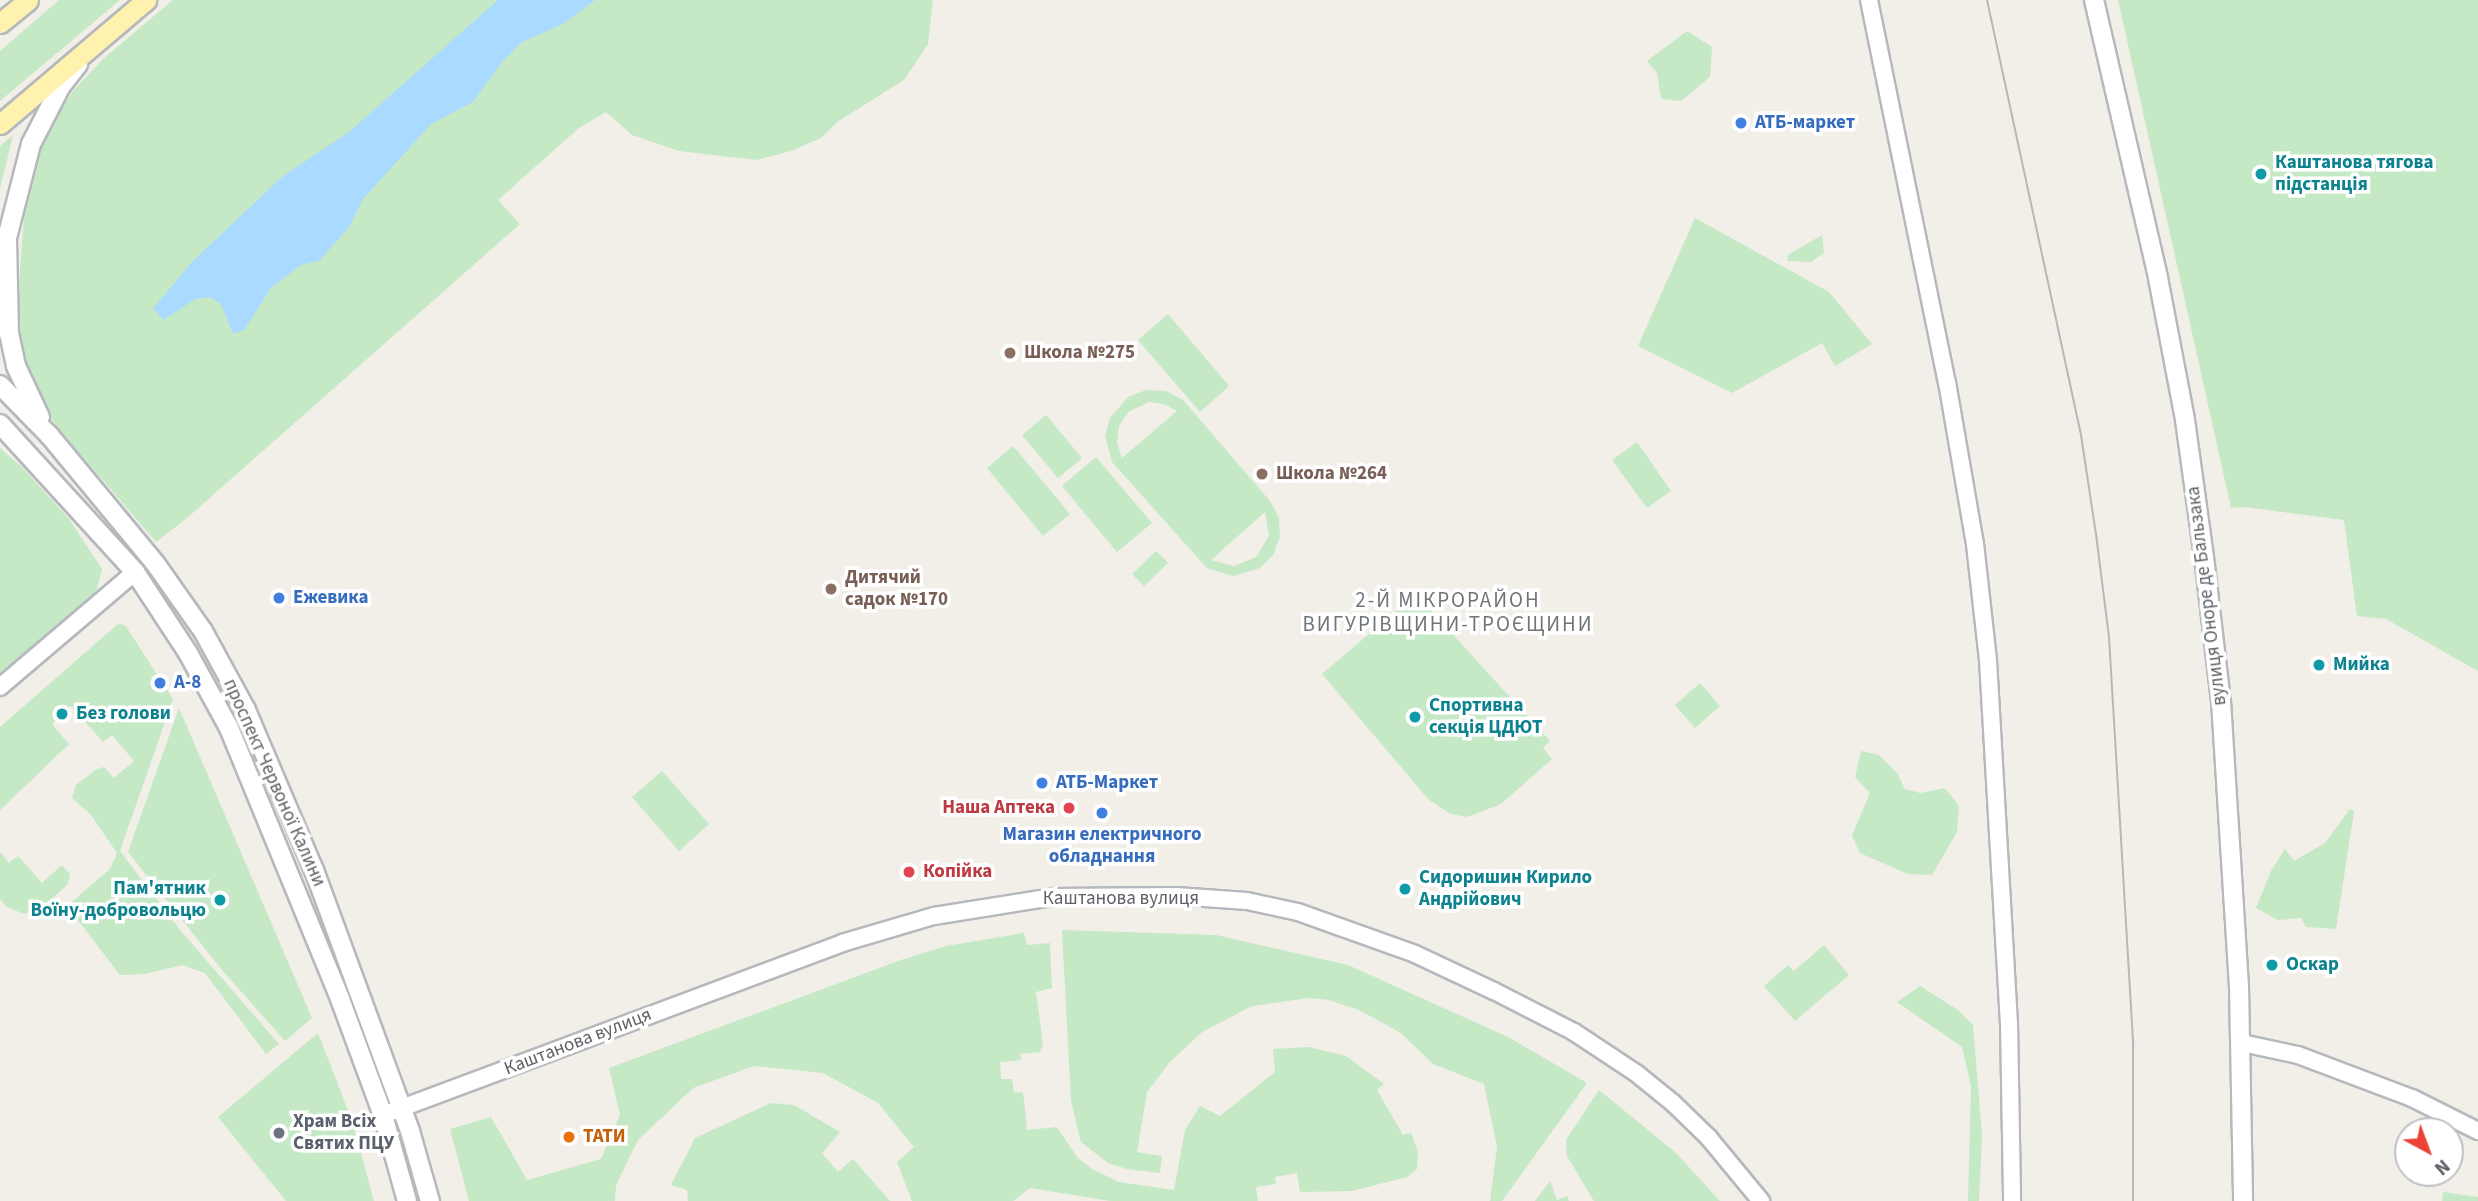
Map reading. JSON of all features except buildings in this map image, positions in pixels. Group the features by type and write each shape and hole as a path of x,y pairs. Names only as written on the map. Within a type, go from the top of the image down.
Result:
{"main road":[{"path":"0,8 18,0"},
{"path":"0,23 28,0"},
{"path":"0,124 146,0"},
{"name":"вулиця Оноре де Бальзака","path":"2094,0 2158,278 2185,420 2221,701 2242,1043 2243,1201"},
{"path":"49,435 27,393 9,334 7,238 32,144 61,86 92,45"},
{"name":"проспект Червоної Калини","path":"0,385 49,435 171,584 203,631 246,710 314,870 403,1110 430,1201"},
{"name":"проспект Червоної Калини","path":"0,424 135,572 188,653 229,728 325,960 383,1115 407,1201"},
{"path":"0,434 24,449"}],"street":[{"path":"1870,0 1947,382 1977,556 1988,660 2008,1010 2012,1201"},
{"path":"0,687 135,572"},
{"name":"Каштанова вулиця","path":"383,1115 403,1110 755,974 842,943 934,916 1053,897 1188,897 1247,901 1298,912 1354,930 1494,990 1574,1032 1615,1057 1673,1103 1709,1138 1761,1201"},
{"path":"2242,1043 2309,1059 2412,1098 2478,1131"}],"green space":[{"path":"59,0 120,0 0,101 0,51"},
{"path":"173,0 933,0 928,44 904,80 837,122 821,138 791,151 756,160 679,151 632,135 606,112 579,128 498,200 520,224 187,518 156,542 58,428 42,405 31,384 20,347 19,283 25,202 32,167 51,125 73,91 104,58"},
{"path":"2118,0 2478,0 2478,671 2386,619 2357,616 2344,520 2245,507 2231,508"},
{"path":"1687,31 1712,47 1710,77 1681,101 1661,99 1657,73 1647,61"},
{"path":"13,135 8,156 0,188 0,146"},
{"path":"1695,218 1829,292 1872,344 1835,366 1822,343 1732,393 1638,346"},
{"path":"1822,235 1824,253 1811,262 1787,261 1788,255"},
{"path":"1168,314 1229,386 1200,412 1138,340"},
{"path":"1146,390 1166,391 1183,400 1270,501 1279,518 1280,537 1273,555 1260,568 1233,576 1207,568 1112,462 1105,436 1110,418 1128,397","holes":["1149,402 1164,404 1177,411 1122,458 1117,443 1119,426 1128,412","1265,512 1269,536 1256,557 1234,566 1211,560"]},
{"path":"1046,415 1082,458 1058,478 1022,435"},
{"path":"1637,442 1671,491 1647,508 1612,460"},
{"path":"1013,446 1070,514 1043,536 987,468"},
{"path":"0,448 22,467 69,519 102,569 96,593 0,673"},
{"path":"1096,457 1152,523 1117,552 1062,486"},
{"path":"1156,551 1168,563 1144,586 1132,574"},
{"path":"1416,594 1550,741 1543,748 1552,759 1501,804 1467,817 1451,814 1429,800 1322,674"},
{"path":"118,624 125,625 173,699 120,851 180,930 279,1044 266,1054 205,973 182,965 145,974 120,975 67,906 110,869 117,853 91,815 72,798 76,785 97,769 104,767 114,778 134,761 112,735 103,742 71,706 52,724 69,744 0,810 0,727"},
{"path":"1700,683 1720,706 1695,728 1675,705"},
{"path":"179,708 312,1018 285,1041 222,970 128,852"},
{"path":"1861,751 1879,755 1897,773 1905,789 1920,793 1945,788 1959,806 1957,832 1932,875 1908,874 1860,853 1852,835 1870,793 1855,777"},
{"path":"662,771 709,824 679,851 632,797"},
{"path":"2350,809 2354,811 2336,929 2306,927 2301,918 2278,920 2256,908 2271,871 2285,849 2294,861 2325,843"},
{"path":"0,852 9,863 18,856 42,883 62,865 70,874 67,885 43,907 24,914 7,907 0,899"},
{"path":"1062,930 1216,935 1348,965 1508,1037 1587,1083 1502,1201 1490,1201 1497,1147 1484,1084 1433,1064 1401,1033 1359,1010 1329,1000 1309,998 1252,1006 1202,1032 1170,1062 1147,1092 1137,1152 1162,1156 1160,1173 1127,1169 1108,1163 1081,1142 1071,1101"},
{"path":"1024,933 1027,945 1050,943 1052,988 1036,992 1043,1044 1040,1052 1020,1054 1021,1060 1000,1062 1001,1079 1012,1079 1014,1093 1023,1092 1027,1130 1057,1127 1077,1157 1092,1169 1119,1182 1174,1190 1185,1130 1200,1106 1220,1116 1275,1072 1273,1049 1309,1047 1346,1056 1384,1084 1377,1090 1403,1135 1411,1133 1418,1152 1417,1169 1407,1177 1352,1191 1300,1192 1297,1173 1275,1177 1276,1184 1256,1187 1258,1201 1110,1201 1030,1188 1013,1201 912,1201 897,1162 914,1147 878,1103 823,1073 754,1066 693,1088 638,1140 616,1185 615,1201 469,1201 450,1129 491,1117 527,1180 601,1159 620,1115 609,1068 901,960 946,946"},
{"path":"1824,945 1849,975 1795,1021 1764,986 1788,965 1794,971"},
{"path":"1920,986 1958,1010 1973,1025 1982,1135 1979,1201 1968,1201 1971,1086 1962,1047 1897,1002"},
{"path":"318,1033 352,1121 374,1201 286,1201 218,1117"},
{"path":"1599,1090 1675,1152 1720,1201 1594,1201 1567,1156 1566,1140"},
{"path":"771,1103 794,1105 840,1132 822,1153 838,1172 853,1159 890,1201 688,1201 687,1190 671,1185 695,1138"},
{"path":"1550,1181 1557,1200 1567,1196 1569,1201 1535,1201"},
{"path":"2443,1192 2478,1197 2478,1201 2442,1201"}],"water":[{"path":"498,0 595,0 563,24 522,42 502,62 473,102 431,124 363,199 349,227 320,260 301,265 271,288 244,330 233,334 221,304 209,297 195,299 164,320 153,309 191,263 282,177 349,132"}],"tram line":[{"path":"1987,0 2081,435 2109,637 2133,1046 2133,1201"}],"place":[{"name":"АТБ-маркет","path":"1741,123"},
{"name":"Каштанова тягова пiдстанцiя","path":"2261,174"},
{"name":"Школа №275","path":"1010,353"},
{"name":"Школа №264","path":"1262,474"},
{"name":"Дитячий садок №170","path":"831,589"},
{"name":"Ежевика","path":"279,598"},
{"name":"Мийка","path":"2319,665"},
{"name":"А-8","path":"160,683"},
{"name":"Без голови","path":"62,714"},
{"name":"Спортивна секція ЦДЮТ","path":"1415,717"},
{"name":"АТБ-Маркет","path":"1042,783"},
{"name":"Наша Аптека","path":"1069,808"},
{"name":"Магазин електричного обладнання","path":"1102,813"},
{"name":"Копійка","path":"909,872"},
{"name":"Сидоришин Кирило Андрійович","path":"1405,889"},
{"name":"Пам'ятник Воїну-добровольцю","path":"220,900"},
{"name":"Оскар","path":"2272,965"},
{"name":"Храм Всіх Святих ПЦУ","path":"279,1133"},
{"name":"ТАТИ","path":"569,1137"}],"district":[{"name":"2-Й МІКРОРАЙОН ВИГУРІВЩИНИ-ТРОЄЩИНИ","path":"1448,612"}]}
